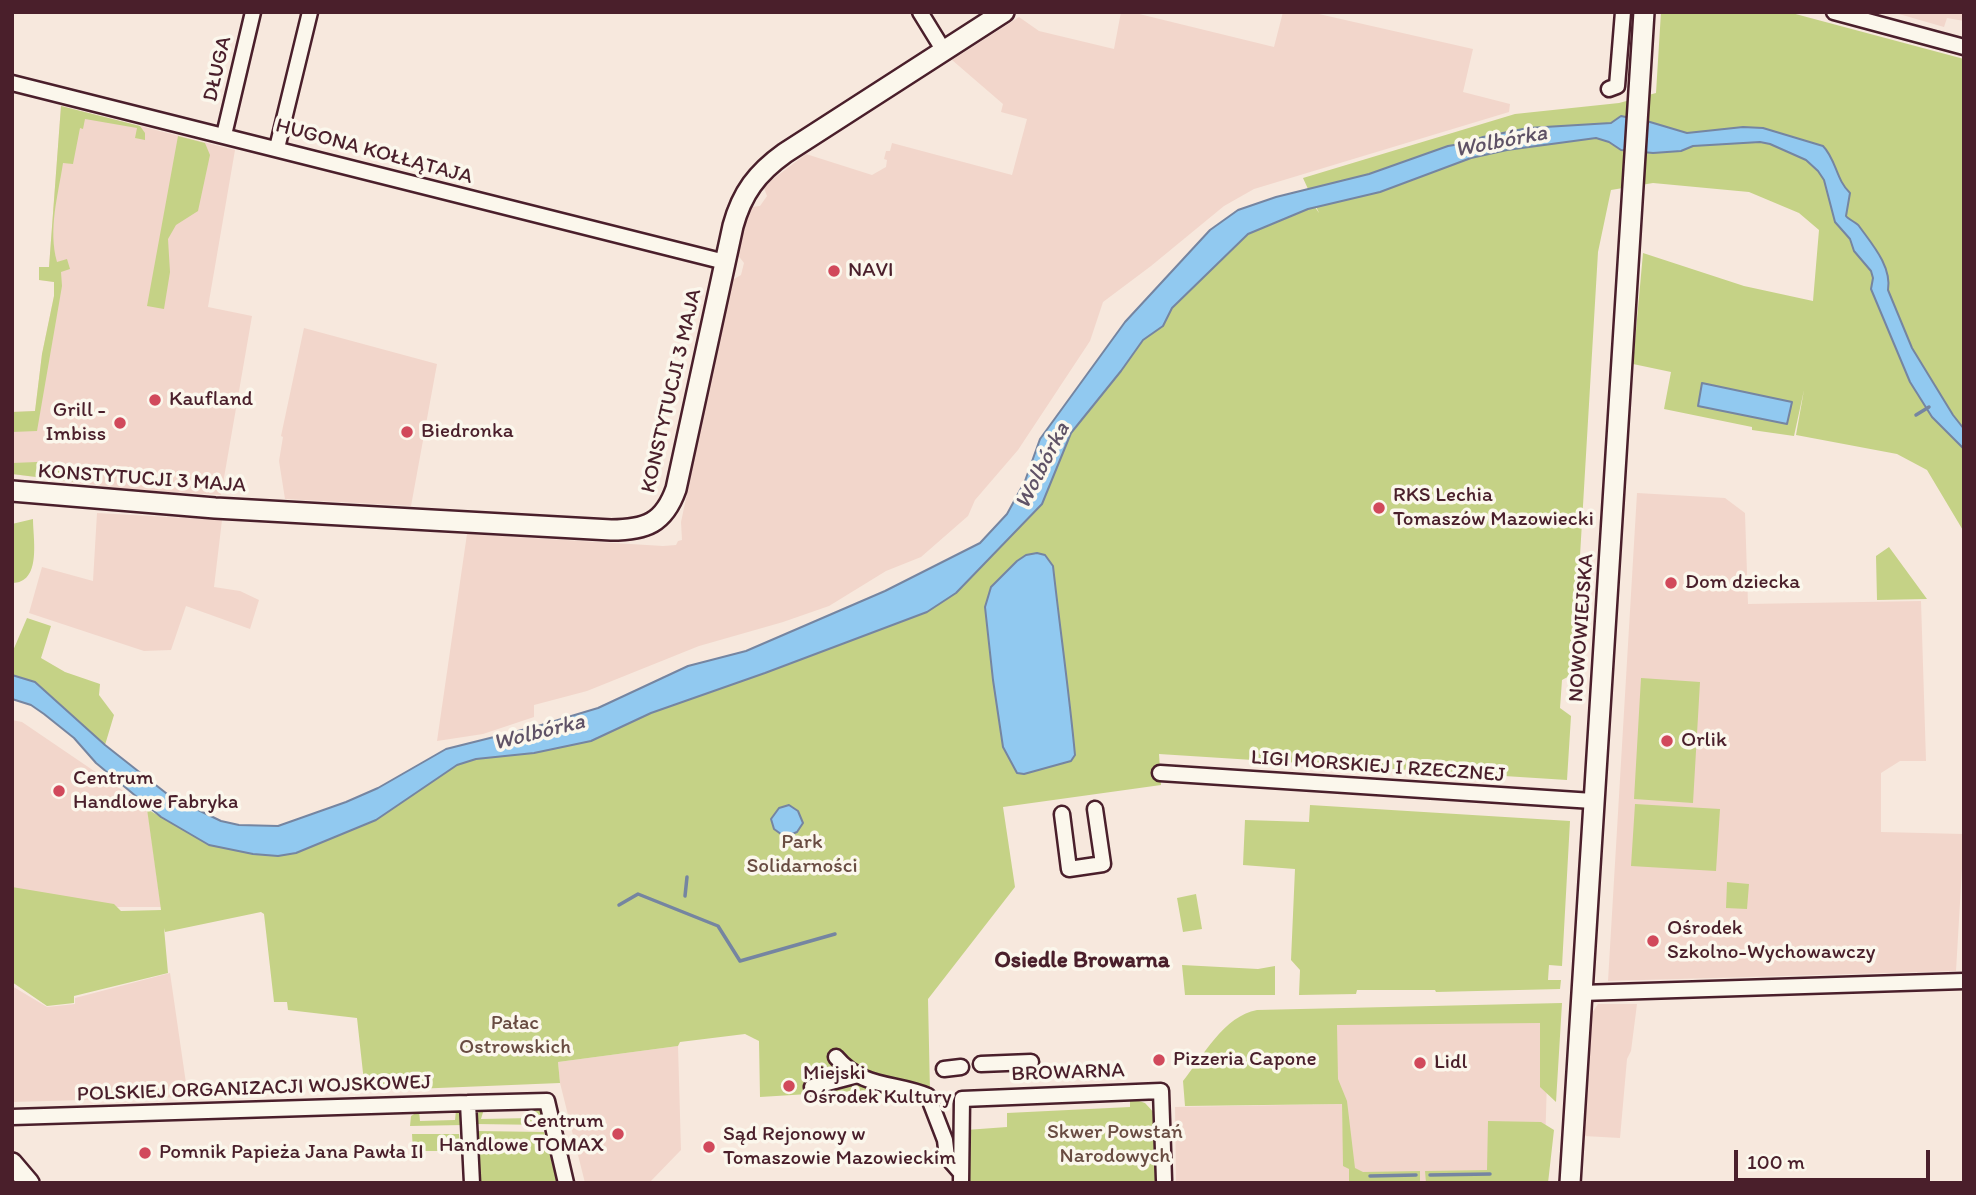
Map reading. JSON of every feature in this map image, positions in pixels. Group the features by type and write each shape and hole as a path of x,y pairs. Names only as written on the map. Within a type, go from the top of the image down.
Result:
{"street":[{"name":"DŁUGA","path":"224,135 253,12"},
{"path":"277,148 310,12"},
{"path":"920,12 944,51"},
{"name":"KONSTYTUCJI 3 MAJA","path":"12,491 215,508 634,530 652,523 665,513 676,489 725,262 744,194 761,172 785,153 1004,12"},
{"path":"1609,89 1617,86 1623,12"},
{"name":"NOWOWIEJSKA","path":"1570,1183 1644,12"},
{"path":"1834,12 1964,47"},
{"name":"HUGONA KOŁŁĄTAJA","path":"12,83 277,148 628,240 725,262"},
{"name":"LIGI MORSKIEJ I RZECZNEJ","path":"1160,773 1593,801"},
{"path":"1062,814 1069,869 1103,864 1096,809"},
{"path":"1581,993 1964,981 1964,975"},
{"name":"BROWARNA","path":"836,1057 858,1075 882,1086 928,1096 945,1140 947,1157 961,1178"},
{"name":"BROWARNA","path":"981,1064 1031,1062"},
{"path":"944,1069 961,1067"},
{"path":"812,1087 858,1075"},
{"name":"BROWARNA","path":"961,1178 962,1099 1161,1091 1164,1180"},
{"name":"POLSKIEJ ORGANIZACJI WOJSKOWEJ","path":"12,1117 547,1101 566,1183"},
{"path":"468,1103 472,1183"},
{"name":"POLSKIEJ ORGANIZACJI WOJSKOWEJ","path":"12,1130 40,1118"},
{"path":"12,1163 29,1183"},
{"name":"NOWOWIEJSKA","path":"1563,1183 1570,1163"}],"shaded area":[{"path":"1121,12 1131,12 1274,47 1283,12 1310,12 1473,49 1463,92 1510,104 1509,112 1254,189 1224,206 1103,302 1090,341 1018,450 975,500 968,516 921,557 886,571 829,606 699,646 587,691 534,705 534,717 483,734 437,741 467,534 663,546 676,545 682,540 681,522 732,280 741,275 744,263 737,254 751,207 760,206 767,196 764,188 806,154 872,175 886,167 886,151 890,151 892,143 1012,175 1027,119 1001,112 1003,104 952,60 1019,17 1039,31 1114,49"},
{"path":"1892,12 1964,12 1964,21 1947,18 1944,27"},
{"path":"61,106 235,150 208,307 252,316 221,495 134,490 12,474 12,412 35,411 42,354 54,296 54,282 39,280 39,267 49,267"},
{"path":"304,328 437,364 411,506 285,499 279,461 281,436"},
{"path":"1637,493 1725,498 1745,513 1748,604 1921,601 1926,761 1900,761 1881,773 1881,832 1964,834 1956,971 1608,981"},
{"path":"97,513 222,520 214,587 240,591 259,600 250,629 186,606 171,650 144,651 29,613 42,567 93,581"},
{"path":"12,720 22,722 147,807 161,907 100,907 12,891"},
{"path":"170,973 188,1097 12,1102 12,986 47,1007 75,1004 75,998"},
{"path":"1598,1004 1637,1004 1631,1051 1627,1059 1620,1138 1584,1136 1592,1013"},
{"path":"1549,1009 1544,1183 1350,1183 1350,1171 1349,1183 1176,1183 1175,1107 1342,1104 1344,1166 1346,1102 1237,1022"},
{"path":"678,1046 681,1150 649,1183 585,1183 560,1083 558,1062"}],"green space":[{"path":"1661,12 1788,12 1964,59 1964,532 1927,470 1897,454 1796,435 1804,390 1794,436 1752,430 1752,427 1664,409 1671,372 1633,364 1643,253 1744,286 1813,301 1819,230 1799,213 1749,192 1653,183 1611,190 1598,252 1573,674 1562,680 1560,708 1571,716 1567,780 1159,754 1161,785 1003,807 1015,887 928,999 930,1092 922,1101 897,1101 873,1090 760,1097 759,1041 745,1034 558,1062 560,1083 365,1091 357,1018 288,1010 287,1002 274,1002 264,914 261,912 165,932 164,928 168,973 74,996 74,1003 47,1006 12,982 12,887 114,904 121,911 161,910 147,809 209,845 278,856 315,845 376,820 457,765 895,622 1042,504 1071,433 1143,340 1248,234 1308,209 1315,207 1319,213 1303,178 1515,114 1619,103 1656,93"},
{"path":"61,106 140,126 145,133 145,140 135,138 137,128 85,119 83,129 80,128 73,164 63,163 53,237 57,262 67,259 70,269 61,272 62,286 37,431 12,432 12,412 35,411 42,354 54,296 54,282 39,280 39,267 49,267"},
{"path":"178,136 205,143 210,155 198,211 176,225 168,239 170,272 164,309 147,306"},
{"path":"37,462 84,470 83,477 77,482 12,474 12,463"},
{"path":"33,519 32,568 22,581 12,583 12,524"},
{"path":"1889,547 1927,599 1877,600 1876,556"},
{"path":"27,618 51,626 41,658 65,672 100,684 99,695 114,715 105,745 35,682 12,675 12,653"},
{"name":"Orlik","path":"1641,678 1700,682 1693,803 1634,799"},
{"path":"1635,804 1720,809 1716,871 1631,866"},
{"path":"1310,805 1570,821 1562,966 1549,965 1548,980 1561,980 1560,989 1436,992 1357,990 1356,994 1299,995 1300,970 1291,960 1295,869 1243,865 1245,820 1309,822"},
{"path":"1727,882 1749,884 1747,909 1726,908"},
{"path":"1196,894 1202,929 1183,932 1177,898"},
{"path":"1182,965 1258,969 1275,966 1275,995 1185,995"},
{"path":"1562,1003 1556,1102 1540,1087 1540,1023 1337,1025 1338,1079 1347,1101 1355,1168 1363,1172 1420,1171 1420,1183 1349,1183 1349,1169 1343,1166 1342,1104 1185,1106 1183,1081 1207,1049 1234,1020 1257,1010"},
{"name":"Skwer Powstań Narodowych","path":"1130,1098 1145,1103 1157,1116 1160,1182 1172,1183 966,1183 966,1130 1007,1127 1007,1113 1130,1107"},
{"path":"535,1108 542,1112 547,1125 475,1124 476,1114 484,1109 481,1119 531,1118"},
{"path":"456,1110 462,1114 464,1125 410,1126 411,1116 419,1111 420,1121 455,1120"},
{"path":"1488,1121 1541,1122 1554,1130 1548,1183 1426,1183 1425,1171 1487,1170"},
{"path":"477,1131 544,1132 557,1183 478,1183"},
{"path":"412,1134 459,1134 460,1151 413,1151"}],"water":[{"name":"Wolbórka","path":"1621,116 1687,133 1743,127 1763,128 1823,146 1850,193 1846,216 1859,226 1884,264 1888,290 1912,348 1964,429 1964,449 1932,417 1910,382 1871,289 1871,271 1835,222 1824,180 1806,160 1760,142 1693,146 1681,151 1653,153 1621,150 1596,138 1507,150 1471,158 1380,192 1308,209 1248,234 1172,308 1163,326 1143,340 1071,433 1042,504 956,593 927,612 651,713 591,741 534,753 476,759 457,765 376,820 296,853 278,856 253,854 209,845 161,817 96,763 74,738 44,714 31,705 12,699 12,675 35,682 105,745 171,797 221,821 239,825 278,826 346,802 378,788 446,749 598,708 688,666 746,651 885,591 980,543 1007,514 1025,481 1040,439 1125,322 1210,230 1238,210 1276,197 1369,174 1448,146 1483,137 1528,128 1611,123"},
{"path":"1702,383 1792,402 1787,424 1698,406"},
{"path":"1026,555 1045,555 1053,566 1075,755 1071,761 1024,774 1017,773 1003,747 985,607 991,587 1017,561"},
{"path":"789,805 798,811 803,823 797,832 785,837 774,829 771,819 779,808"}],"waterway":[{"path":"1916,415 1929,407"},
{"path":"685,896 687,877"},
{"path":"619,905 638,894 718,926 740,961 835,934"},
{"path":"1430,1175 1490,1174"},
{"path":"1370,1176 1416,1175"}],"place":[{"name":"NAVI","path":"834,271"},
{"name":"Kaufland","path":"155,400"},
{"name":"Grill - Imbiss","path":"120,423"},
{"name":"Biedronka","path":"407,432"},
{"name":"RKS Lechia Tomaszów Mazowiecki","path":"1379,508"},
{"name":"Dom dziecka","path":"1671,583"},
{"name":"Orlik","path":"1667,741"},
{"name":"Centrum Handlowe Fabryka","path":"59,791"},
{"name":"Ośrodek Szkolno-Wychowawczy","path":"1653,941"},
{"name":"Pizzeria Capone","path":"1159,1060"},
{"name":"Lidl","path":"1420,1063"},
{"name":"Miejski Ośrodek Kultury","path":"789,1086"},
{"name":"Centrum Handlowe TOMAX","path":"618,1134"},
{"name":"Sąd Rejonowy w Tomaszowie Mazowieckim","path":"709,1147"},
{"name":"Pomnik Papieża Jana Pawła II","path":"145,1153"}],"district":[{"name":"Osiedle Browarna","path":"1082,961"}],"park label":[{"name":"Park Solidarności","path":"802,855"},
{"name":"Pałac Ostrowskich","path":"515,1036"}]}
